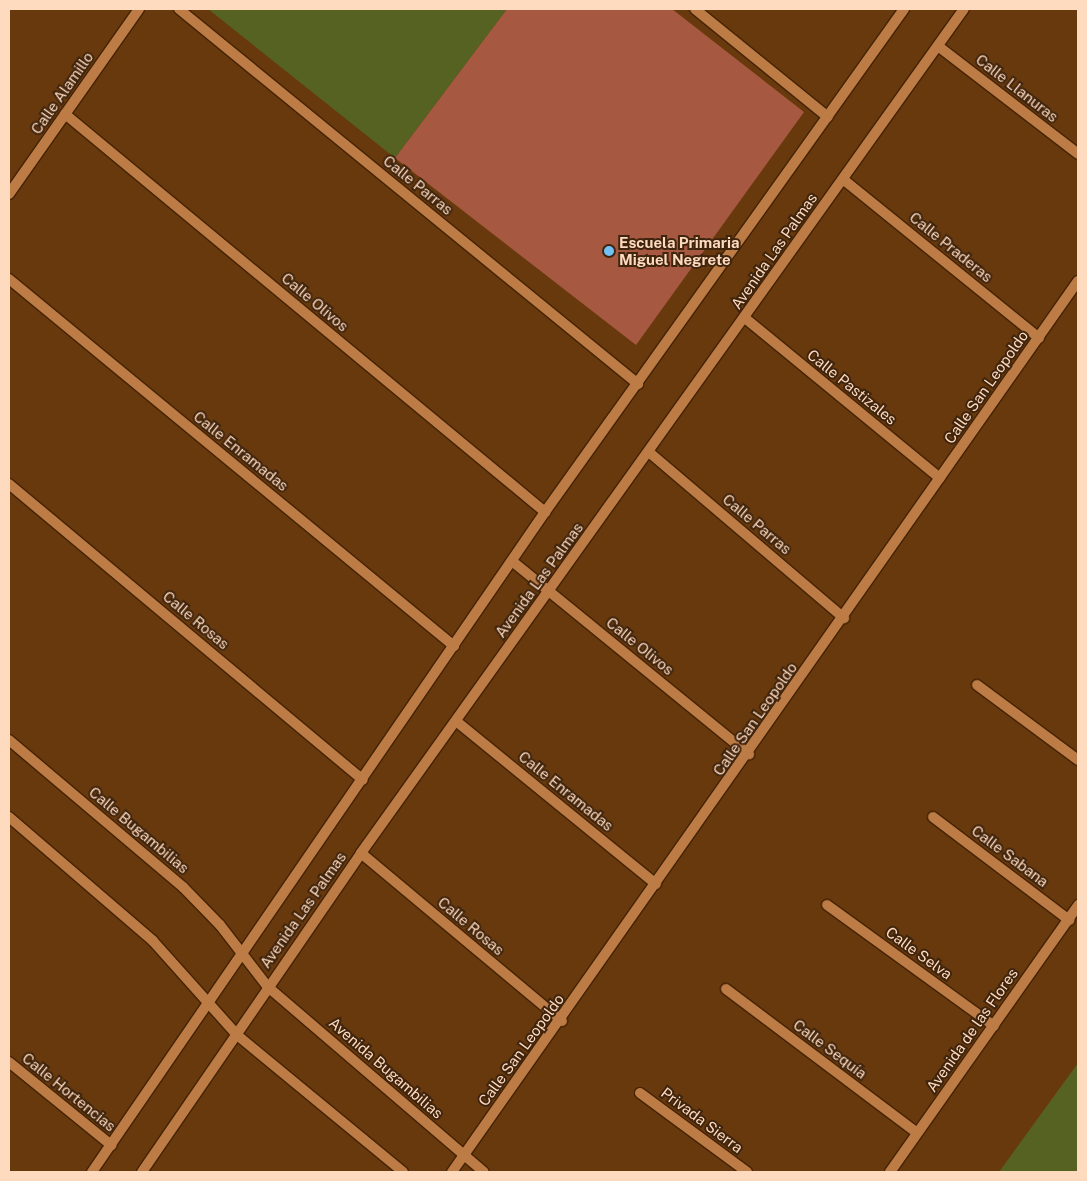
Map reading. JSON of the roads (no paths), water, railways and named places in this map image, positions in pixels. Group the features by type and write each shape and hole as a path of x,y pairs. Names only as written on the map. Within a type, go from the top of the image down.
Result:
{"street":[{"name":"Calle Alamillo","path":"9,194 139,9"},
{"name":"Calle Parras","path":"179,9 638,384"},
{"path":"695,9 828,117"},
{"name":"Avenida Las Palmas","path":"92,1172 242,952 363,780 545,512 904,9"},
{"name":"Avenida Las Palmas","path":"142,1172 361,853 549,590 650,453 964,9"},
{"name":"Calle Llanuras","path":"938,46 1078,154"},
{"name":"Calle Olivos","path":"65,114 545,512"},
{"name":"Calle Praderas","path":"844,180 1039,338"},
{"name":"Calle Enramadas","path":"9,279 454,646"},
{"name":"Calle San Leopoldo","path":"452,1172 562,1020 1078,282"},
{"name":"Calle Pastizales","path":"745,318 940,478"},
{"name":"Calle Parras","path":"650,453 844,618"},
{"name":"Calle Rosas","path":"9,484 363,780"},
{"name":"Calle Olivos","path":"512,561 749,754"},
{"path":"977,685 1078,760"},
{"name":"Calle Enramadas","path":"456,721 656,884"},
{"name":"Calle Bugambilias","path":"9,740 183,887 242,952 268,987"},
{"path":"9,817 153,941 237,1035 403,1172"},
{"name":"Calle Sabana","path":"933,817 1069,920"},
{"name":"Calle Rosas","path":"361,853 562,1020"},
{"name":"Calle Selva","path":"827,905 994,1026"},
{"name":"Avenida de las Flores","path":"890,1172 1078,905"},
{"name":"Avenida Bugambilias","path":"268,987 484,1172"},
{"name":"Calle Sequía","path":"726,989 917,1134"},
{"name":"Calle Hortencias","path":"9,1062 111,1145"},
{"name":"Privada Sierra","path":"640,1093 747,1172"}],"place":[{"name":"Escuela Primaria Miguel Negrete","path":"609,251"}]}
